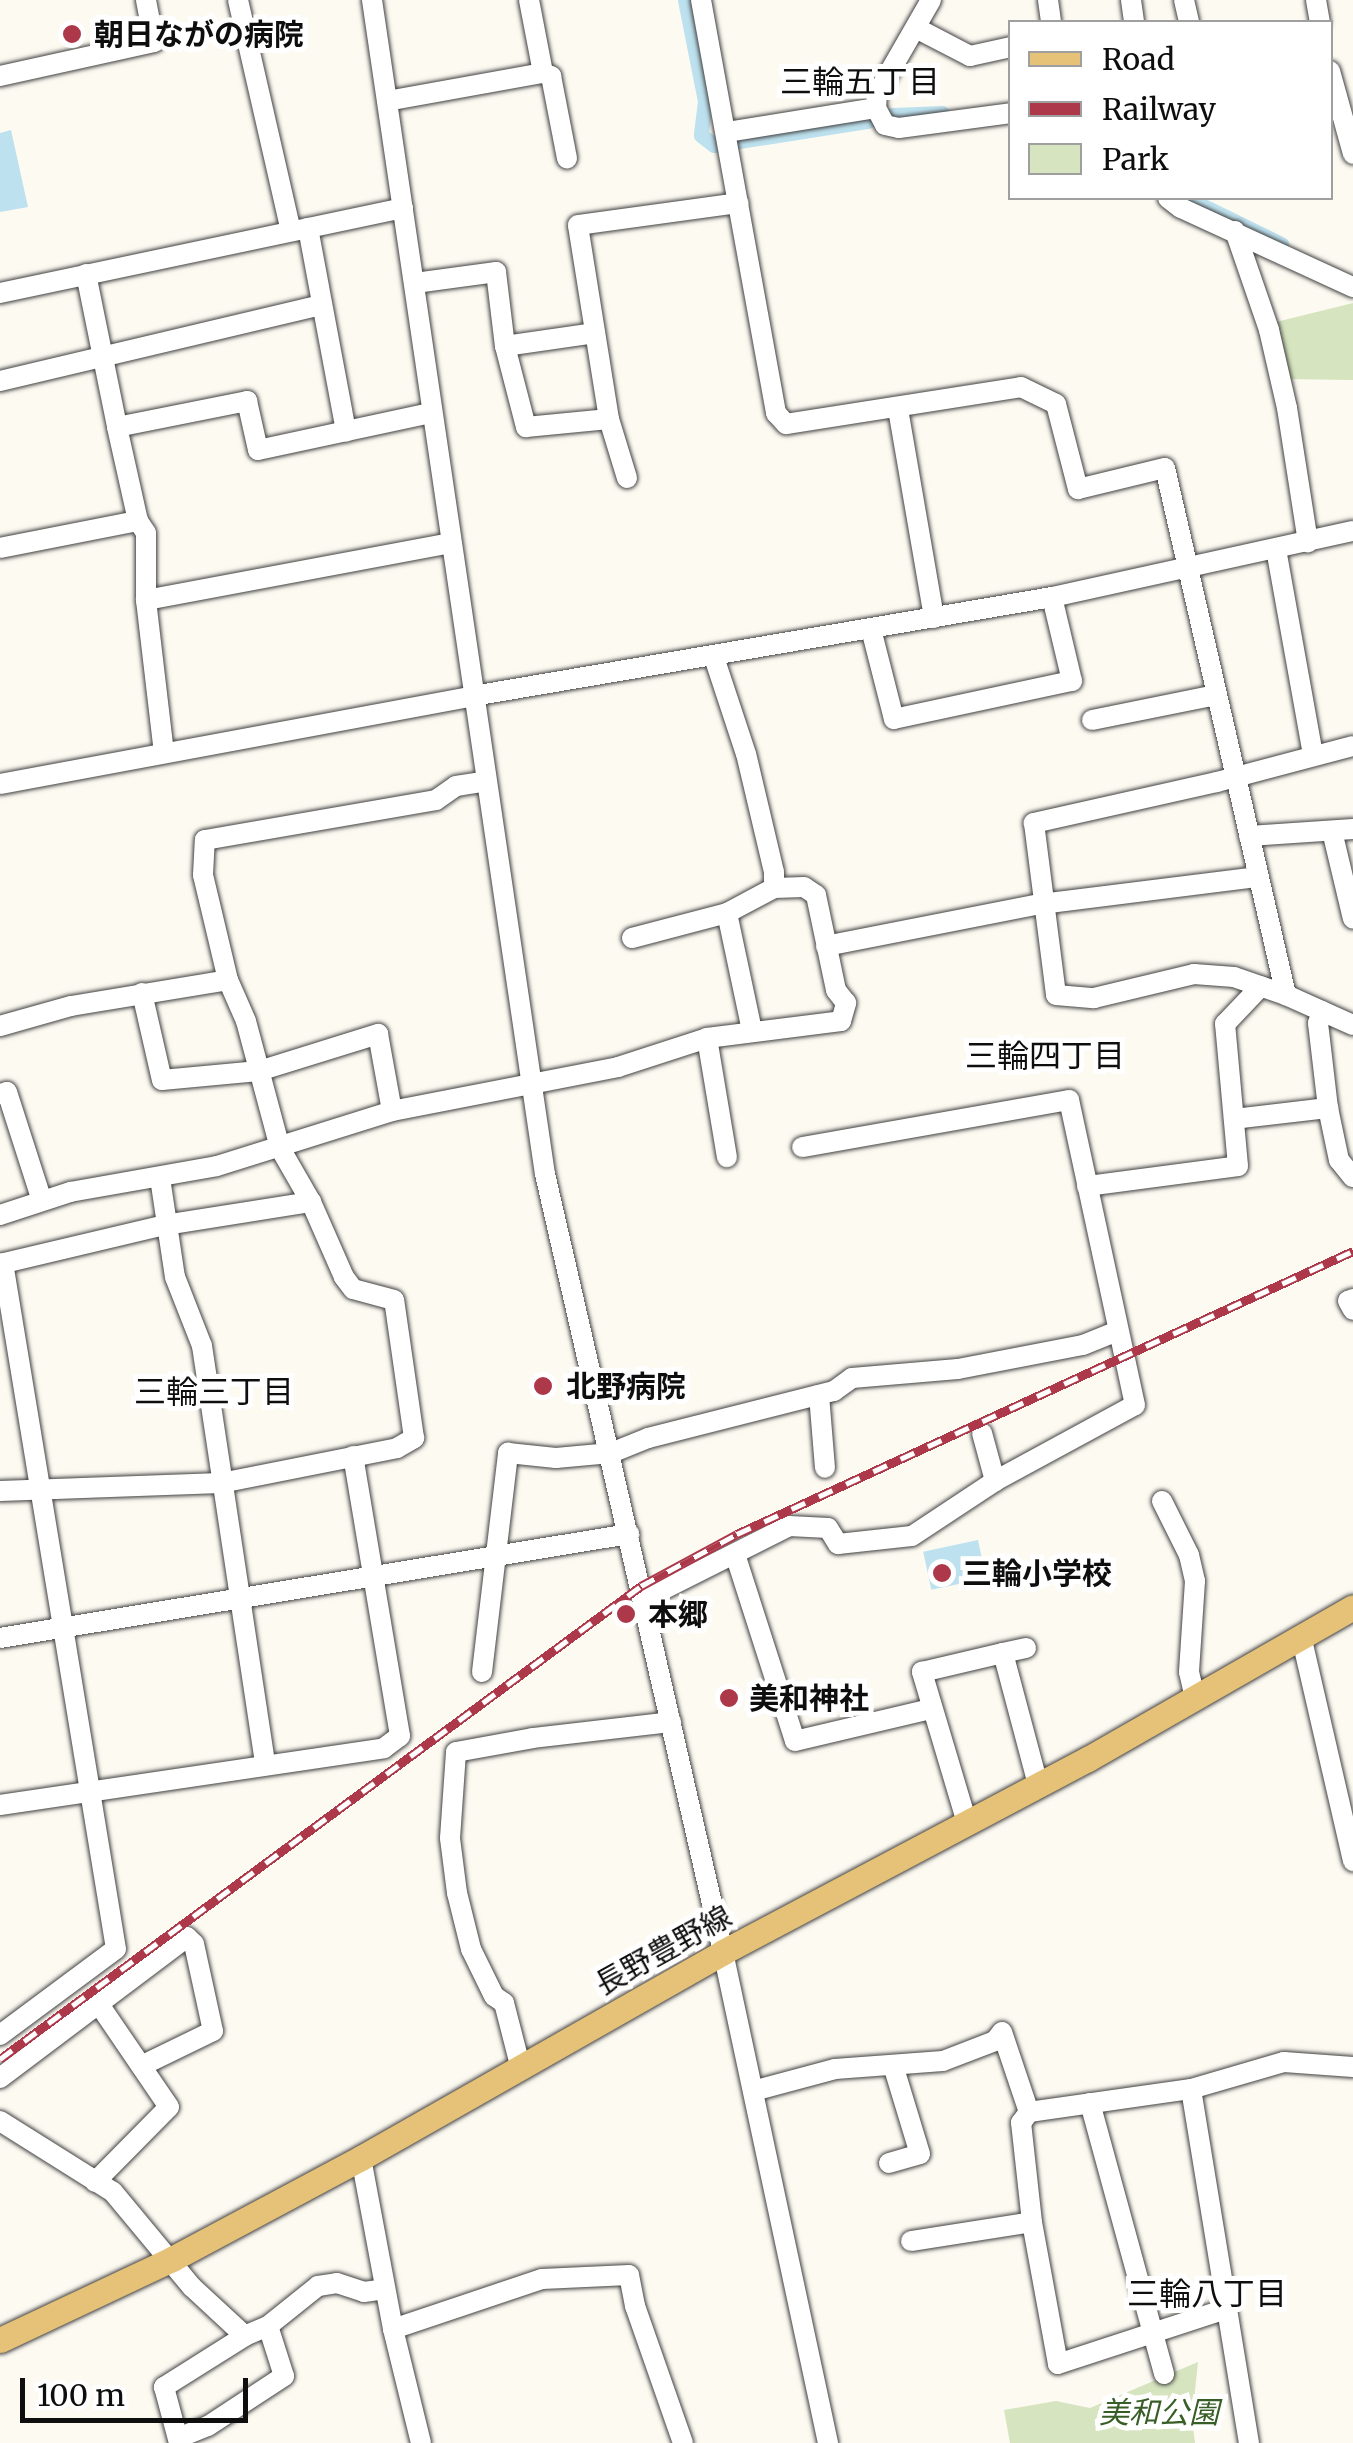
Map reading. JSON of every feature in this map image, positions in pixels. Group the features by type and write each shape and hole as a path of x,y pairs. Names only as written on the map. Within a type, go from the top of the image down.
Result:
{"main road":[{"name":"長野豊野線","path":"0,2340 172,2259 361,2158 724,1952 1302,1640 1353,1607"}],"street":[{"path":"0,76 154,42 146,0"},
{"path":"238,0 322,305 346,431"},
{"path":"372,0 545,1174 724,1952 828,2443"},
{"path":"529,0 543,73"},
{"path":"701,0 776,413 786,424 1021,387 1056,404 1078,489 1164,468 1286,994"},
{"path":"931,0 877,94 876,108 885,126 900,128 1008,114"},
{"path":"916,28 970,56 1008,47"},
{"path":"387,101 543,73 551,76 567,158"},
{"path":"1333,82 1353,154"},
{"path":"728,139 876,108"},
{"path":"1177,200 1353,288"},
{"path":"627,478 608,419 578,225 739,204"},
{"path":"0,293 403,208"},
{"path":"1235,230 1268,330 1287,408 1308,542"},
{"path":"415,284 496,272 505,346 526,427 608,419"},
{"path":"86,274 116,427 138,521 146,533 146,600 164,753"},
{"path":"0,381 322,305"},
{"path":"505,346 595,333"},
{"path":"116,427 248,401 258,450 431,412"},
{"path":"898,409 934,618"},
{"path":"0,548 138,521"},
{"path":"0,784 473,696 1052,597 1187,571 1353,532"},
{"path":"146,600 450,543"},
{"path":"1276,550 1314,755"},
{"path":"871,629 894,718 962,706 1072,681 1052,597"},
{"path":"714,657 746,754 774,872 774,888"},
{"path":"1092,720 1216,695"},
{"path":"1353,746 1034,823 1041,904 1056,995 1094,998 1194,974 1234,978 1286,994 1353,1026"},
{"path":"0,1490 221,1483 397,1448 414,1438 394,1300 353,1288 280,1148 246,1021 228,980 204,874 205,840 436,800 456,786 486,780"},
{"path":"1249,836 1342,830 1352,909"},
{"path":"826,946 1041,904 1258,877"},
{"path":"0,1215 70,1192 160,1178 280,1148 392,1111 618,1066 707,1038 841,1020 846,1003 836,990 816,895 804,887 774,888 726,913 632,938"},
{"path":"726,913 752,1031"},
{"path":"0,1026 142,993 228,980"},
{"path":"1087,1186 1238,1166 1225,1024 1262,986"},
{"path":"142,993 162,1080 258,1071 378,1034 392,1111"},
{"path":"1322,1011 1318,1023 1328,1108 1338,1160 1353,1178"},
{"path":"707,1038 726,1157"},
{"path":"0,1094 7,1092 42,1201"},
{"path":"644,1599 790,1526 828,1528 838,1544 912,1536 996,1481 1136,1405 1070,1100 802,1147"},
{"path":"1234,1119 1328,1108"},
{"path":"160,1178 175,1277 202,1346 265,1763"},
{"path":"0,2035 116,1949 2,1263 165,1225 311,1202"},
{"path":"1353,1299 1348,1302 1353,1310"},
{"path":"482,1672 508,1453 556,1458 610,1452 648,1438 819,1395 852,1378 958,1369 1083,1346 1118,1331"},
{"path":"819,1395 825,1468"},
{"path":"982,1433 996,1481"},
{"path":"0,1805 384,1748 400,1736 354,1456"},
{"path":"1162,1501 1189,1555 1195,1581 1188,1672 1195,1699"},
{"path":"0,1638 628,1534"},
{"path":"735,1554 795,1741 930,1710"},
{"path":"1302,1640 1349,1822 1353,1861"},
{"path":"967,1823 930,1710 922,1672 1026,1648"},
{"path":"1003,1653 1038,1785"},
{"path":"520,2069 504,2004 494,1996 471,1949 457,1893 450,1838 456,1752 534,1738 672,1722"},
{"path":"0,2078 187,1937 194,1944 213,2031 141,2066"},
{"path":"95,2182 169,2107 98,2004"},
{"path":"753,2092 835,2069 943,2061 994,2042 1002,2032 1029,2112"},
{"path":"1226,2309 1058,2364 1032,2222 1021,2123 1029,2112 1191,2089 1284,2062 1353,2067"},
{"path":"889,2163 920,2154 893,2065"},
{"path":"1191,2089 1250,2443"},
{"path":"1090,2103 1164,2374"},
{"path":"4,2129 112,2192 192,2287 245,2336"},
{"path":"361,2158 393,2329 421,2443"},
{"path":"910,2241 1032,2222"},
{"path":"393,2329 542,2279 629,2275 635,2306 683,2443"},
{"path":"268,2326 284,2376 208,2426 179,2440 164,2387 245,2336 268,2326 318,2286 337,2283 364,2292 385,2289"}],"green space":[{"path":"1353,303 1353,380 1286,379 1272,323"},
{"name":"美和公園","path":"1198,2362 1192,2419 1195,2443 1010,2443 1004,2410 1056,2401 1090,2408"}],"water":[{"path":"11,130 28,207 0,212 0,133"},
{"path":"978,1540 986,1578 931,1590 923,1552"}],"waterway":[{"path":"685,0 705,101 701,135 714,145 868,121"},
{"path":"893,115 942,113"},
{"path":"1191,200 1281,244"}],"railway":[{"path":"0,2059 641,1586 737,1534 1353,1251"}],"place":[{"name":"朝日ながの病院","path":"72,34"},
{"name":"北野病院","path":"543,1386"},
{"name":"三輪小学校","path":"942,1573"},
{"name":"本郷","path":"626,1614"},
{"name":"美和神社","path":"729,1698"}],"district":[{"name":"三輪五丁目","path":"860,82"},
{"name":"三輪四丁目","path":"1045,1056"},
{"name":"三輪三丁目","path":"214,1392"},
{"name":"三輪八丁目","path":"1207,2294"}]}
